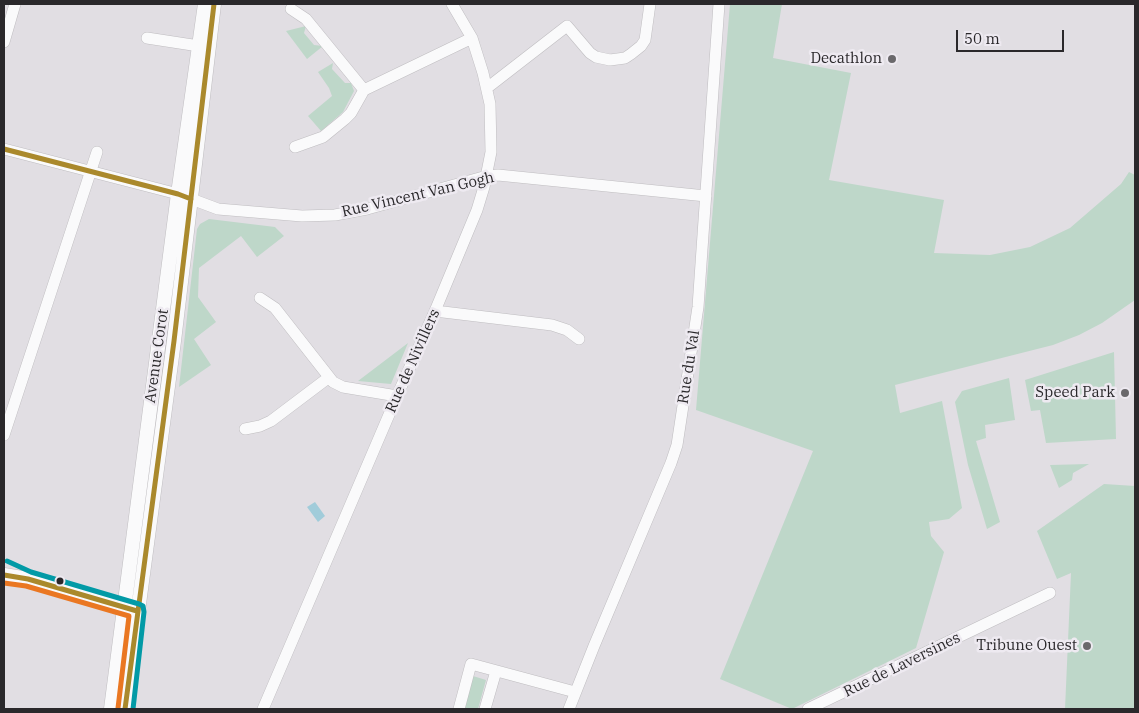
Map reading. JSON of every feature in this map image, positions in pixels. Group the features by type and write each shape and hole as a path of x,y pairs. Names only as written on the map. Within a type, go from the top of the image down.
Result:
{"street":[{"path":"4,42 15,4"},
{"name":"Avenue Corot","path":"185,196 199,46 205,4"},
{"name":"Avenue Corot","path":"125,709 131,609 185,196 214,4"},
{"name":"Rue de Nivillers","path":"263,709 397,396 436,311 477,210 487,176 492,138 487,88 472,38 452,4"},
{"path":"487,88 567,26 590,53 596,57 610,60 625,58 641,46 645,40 650,4"},
{"name":"Rue du Val","path":"569,709 675,454 698,307 719,4"},
{"path":"291,9 306,19 364,90"},
{"path":"147,38 199,46"},
{"path":"295,147 322,137 345,119 351,113 364,90 472,38"},
{"name":"Rue Vincent Van Gogh","path":"4,149 185,196 210,206 302,216 335,214 381,206 487,176 501,175 706,196"},
{"path":"4,435 97,152"},
{"path":"260,298 275,308 328,378 343,387 397,396"},
{"path":"436,311 552,325 567,330 579,339"},
{"path":"245,429 260,426 271,421 328,378"},
{"path":"4,568 28,579"},
{"path":"4,575 28,579 131,609"},
{"name":"Rue de Laversines","path":"808,709 1050,593"},
{"name":"Avenue Corot","path":"110,709 131,609"},
{"path":"458,709 471,664 575,692"},
{"path":"485,709 496,671"}],"green space":[{"path":"730,4 782,4 773,58 851,73 829,180 944,200 934,253 990,255 1030,247 1070,228 1121,184 1129,172 1135,175 1135,300 1102,323 1079,335 1053,345 895,385 900,413 942,401 962,508 949,519 929,522 931,536 944,552 916,648 792,709 720,679 813,451 696,410"},
{"path":"306,26 304,33 314,45 323,46 307,59 286,31"},
{"path":"333,63 332,69 345,83 351,83 354,91 343,112 321,131 308,116 332,96 318,72"},
{"path":"209,219 275,227 284,236 257,257 241,236 199,268 198,297 216,322 194,339 211,365 179,387 197,229 200,224"},
{"path":"408,343 391,384 358,381"},
{"path":"1114,352 1116,439 1046,443 1040,410 1031,411 1025,380"},
{"path":"1009,378 1015,420 985,425 986,438 976,441 1000,522 987,529 968,465 955,402 962,391"},
{"path":"1089,464 1073,473 1072,480 1059,488 1050,465"},
{"path":"1104,484 1135,486 1135,709 1065,709 1071,573 1057,579 1037,531"},
{"path":"473,676 486,680 478,709 464,709"}],"water":[{"path":"315,502 325,516 318,522 307,507"}],"transit line":[{"path":"125,709 174,341 214,4"},
{"path":"4,149 191,199"},
{"path":"7,561 31,572 143,606 144,612 133,709"},
{"path":"4,575 28,579 137,611"},
{"path":"4,583 26,586 129,616 118,708"}],"place":[{"name":"Decathlon","path":"892,59"},
{"name":"Speed Park","path":"1125,393"},
{"name":"Tribune Ouest","path":"1087,646"}]}
